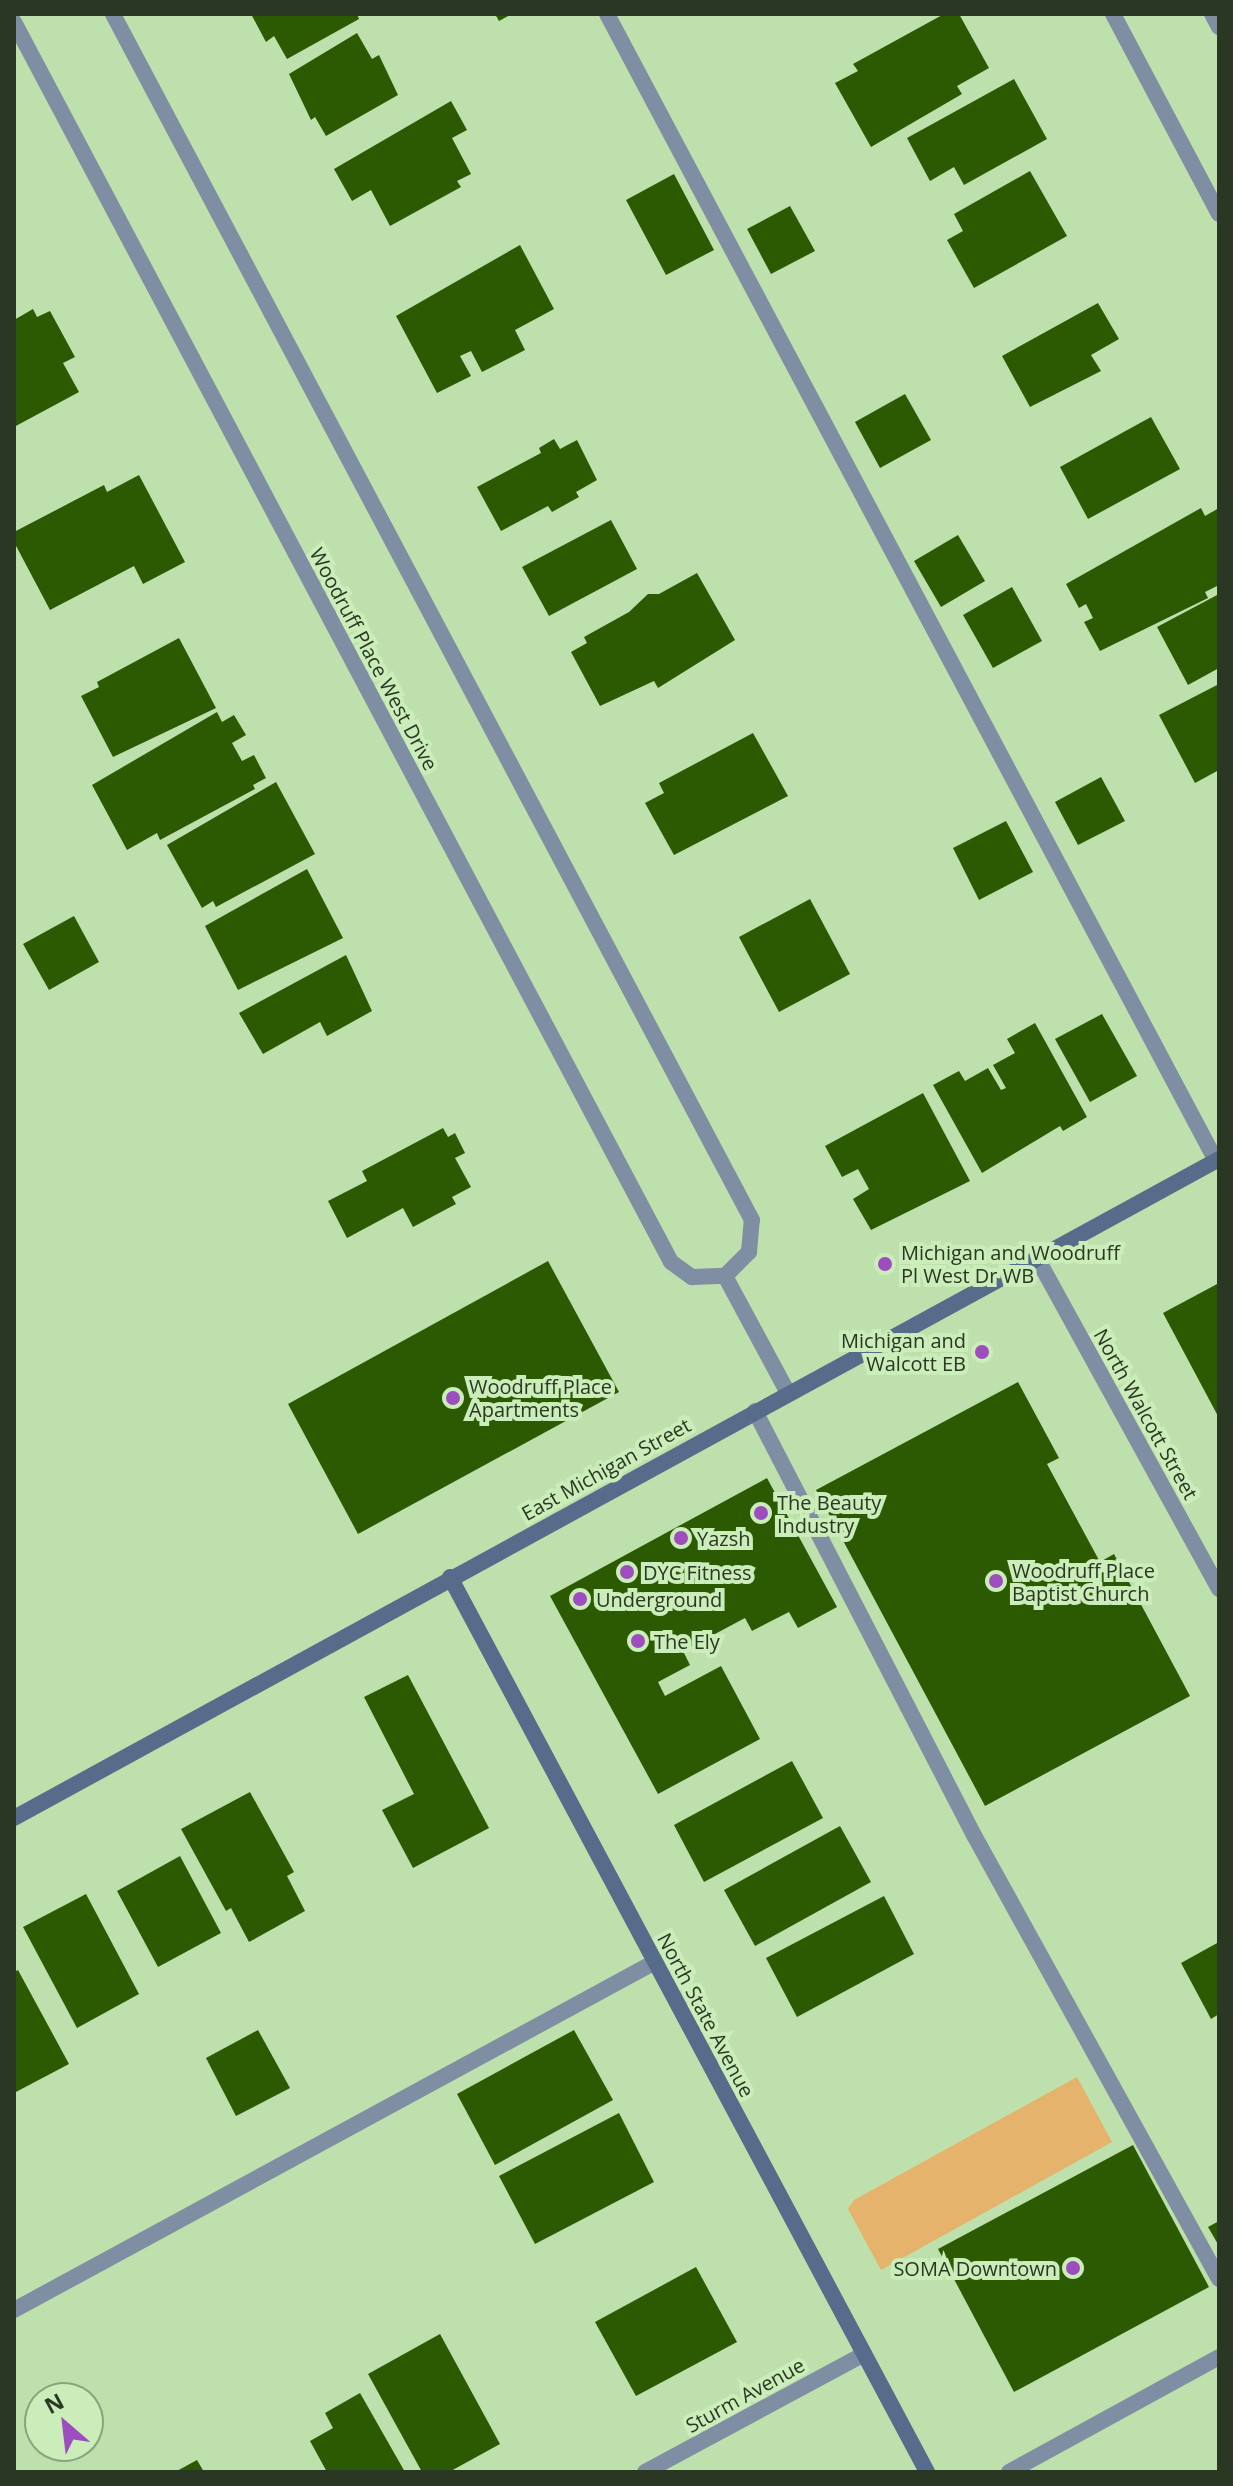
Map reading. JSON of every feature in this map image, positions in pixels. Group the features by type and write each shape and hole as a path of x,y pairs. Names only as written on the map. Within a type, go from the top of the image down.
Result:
{"main road":[{"name":"East Michigan Street","path":"14,1818 1218,1160"},
{"name":"North State Avenue","path":"450,1577 927,2472"}],"street":[{"path":"113,14 752,1220 749,1252 725,1276 788,1393"},
{"path":"607,14 1218,1160"},
{"path":"1113,14 1219,214"},
{"path":"1212,14 1219,27"},
{"name":"Woodruff Place West Drive","path":"14,22 671,1262 692,1277 725,1276"},
{"name":"North Walcott Street","path":"1037,1258 1219,1589"},
{"path":"755,1411 975,1837 1219,2279"},
{"path":"14,2310 655,1962"},
{"name":"Sturm Avenue","path":"645,2472 864,2354"},
{"path":"1009,2472 1219,2357"}],"shaded area":[{"path":"1077,2077 1112,2142 881,2270 848,2209 854,2200"}],"building":[{"path":"251,14 357,14 359,19 287,59 274,36 266,42"},
{"path":"495,14 512,14 499,21"},
{"path":"944,14 959,14 989,68 957,86 962,94 871,147 835,83 858,71 853,64"},
{"path":"357,33 372,59 379,55 398,95 326,136 315,117 311,120 289,74"},
{"path":"1014,79 1047,139 964,185 954,167 930,181 907,138"},
{"path":"451,101 467,130 452,138 471,174 457,181 461,187 390,226 371,190 352,201 334,169"},
{"path":"1030,171 1067,236 974,288 947,240 963,231 954,214"},
{"path":"674,174 714,250 666,275 626,200"},
{"path":"790,206 815,251 771,274 747,229"},
{"path":"520,245 554,309 515,330 525,350 482,372 471,351 460,356 471,376 437,393 396,316"},
{"path":"1098,303 1119,339 1091,355 1101,371 1030,407 1002,356"},
{"path":"33,309 37,317 50,311 75,357 63,363 79,392 14,427 14,320"},
{"path":"905,394 931,440 880,468 855,422"},
{"path":"1151,417 1180,469 1088,519 1060,467"},
{"path":"554,439 560,449 577,440 597,480 576,492 579,497 552,512 548,506 501,531 477,487 541,453 539,448"},
{"path":"139,475 185,562 143,584 134,566 50,610 14,542 14,532 104,485 107,492"},
{"path":"1201,508 1205,516 1219,508 1219,585 1205,592 1208,598 1100,651 1084,622 1093,618 1086,604 1079,608 1066,584"},
{"path":"611,520 637,569 549,616 522,567"},
{"path":"958,535 985,581 941,607 914,561"},
{"path":"697,573 735,640 658,688 654,681 600,706 571,652 587,643 584,637 629,612 648,594 659,594"},
{"path":"1012,587 1042,641 993,668 963,615"},
{"path":"1219,594 1219,668 1188,685 1157,627"},
{"path":"179,638 216,708 113,757 81,696 99,687 97,682"},
{"path":"1219,684 1219,770 1195,783 1159,715"},
{"path":"217,712 222,722 234,715 246,735 232,743 242,761 254,755 266,778 253,785 255,789 160,840 157,833 127,850 92,785"},
{"path":"753,733 788,796 674,855 645,803 664,793 659,783"},
{"path":"1101,777 1125,821 1078,845 1055,802"},
{"path":"276,782 315,854 216,907 213,901 202,908 167,845"},
{"path":"1006,821 1033,872 979,900 953,848"},
{"path":"307,869 343,938 238,990 205,926"},
{"path":"810,899 850,974 779,1012 739,937"},
{"path":"74,916 99,962 49,990 23,944"},
{"path":"346,955 372,1011 327,1036 320,1022 263,1054 239,1013"},
{"path":"1102,1014 1137,1076 1090,1102 1055,1039"},
{"path":"1035,1023 1087,1117 1063,1131 1060,1126 982,1173 933,1085 959,1071 965,1081 988,1068 1001,1090 1006,1088 993,1065 1015,1053 1007,1039"},
{"path":"923,1093 970,1181 871,1230 853,1199 869,1189 858,1169 842,1177 825,1146"},
{"path":"443,1128 448,1137 455,1133 465,1153 455,1158 471,1187 452,1197 456,1204 413,1227 403,1208 347,1238 328,1201 367,1181 362,1171"},
{"name":"Woodruff Place Apartments","path":"548,1261 619,1392 358,1534 288,1404"},
{"path":"1219,1283 1219,1418 1163,1313"},
{"name":"Woodruff Place Baptist Church","path":"1018,1382 1059,1458 1047,1464 1100,1562 1114,1554 1190,1696 985,1806 816,1490"},
{"name":"The Ely","path":"767,1478 837,1607 798,1628 789,1612 752,1631 745,1618 683,1651 690,1665 658,1682 665,1696 721,1666 760,1739 658,1794 550,1596"},
{"path":"408,1675 489,1828 413,1868 382,1810 414,1794 364,1697"},
{"path":"792,1761 823,1818 704,1882 674,1825"},
{"path":"250,1792 294,1872 287,1876 305,1911 249,1942 231,1908 226,1911 181,1829"},
{"path":"840,1826 871,1882 755,1946 724,1890"},
{"path":"180,1856 221,1933 158,1967 117,1891"},
{"path":"86,1894 139,1994 77,2028 23,1927"},
{"path":"884,1896 914,1954 797,2017 766,1958"},
{"path":"1219,1942 1219,2014 1211,2019 1181,1963"},
{"path":"18,1970 69,2064 14,2093 14,1972"},
{"path":"258,2030 290,2088 236,2116 206,2058"},
{"path":"574,2030 613,2100 495,2165 457,2094"},
{"path":"619,2113 654,2182 535,2244 499,2176"},
{"name":"SOMA Downtown","path":"1133,2145 1209,2287 1014,2392 938,2249"},
{"path":"1219,2221 1219,2246 1208,2227"},
{"path":"696,2267 737,2342 636,2396 595,2322"},
{"path":"440,2334 500,2444 449,2472 422,2472 368,2374"},
{"path":"360,2393 405,2472 327,2472 310,2441 333,2428 325,2413"},
{"path":"197,2460 204,2472 175,2472"}],"place":[{"name":"Michigan and Woodruff Pl West Dr WB","path":"885,1264"},
{"name":"Michigan and Walcott EB","path":"982,1352"},
{"name":"Woodruff Place Apartments","path":"453,1398"},
{"name":"The Beauty Industry","path":"761,1513"},
{"name":"Yazsh","path":"681,1538"},
{"name":"DYC Fitness","path":"627,1572"},
{"name":"Woodruff Place Baptist Church","path":"996,1581"},
{"name":"Underground","path":"580,1599"},
{"name":"The Ely","path":"638,1641"},
{"name":"SOMA Downtown","path":"1073,2268"}]}
